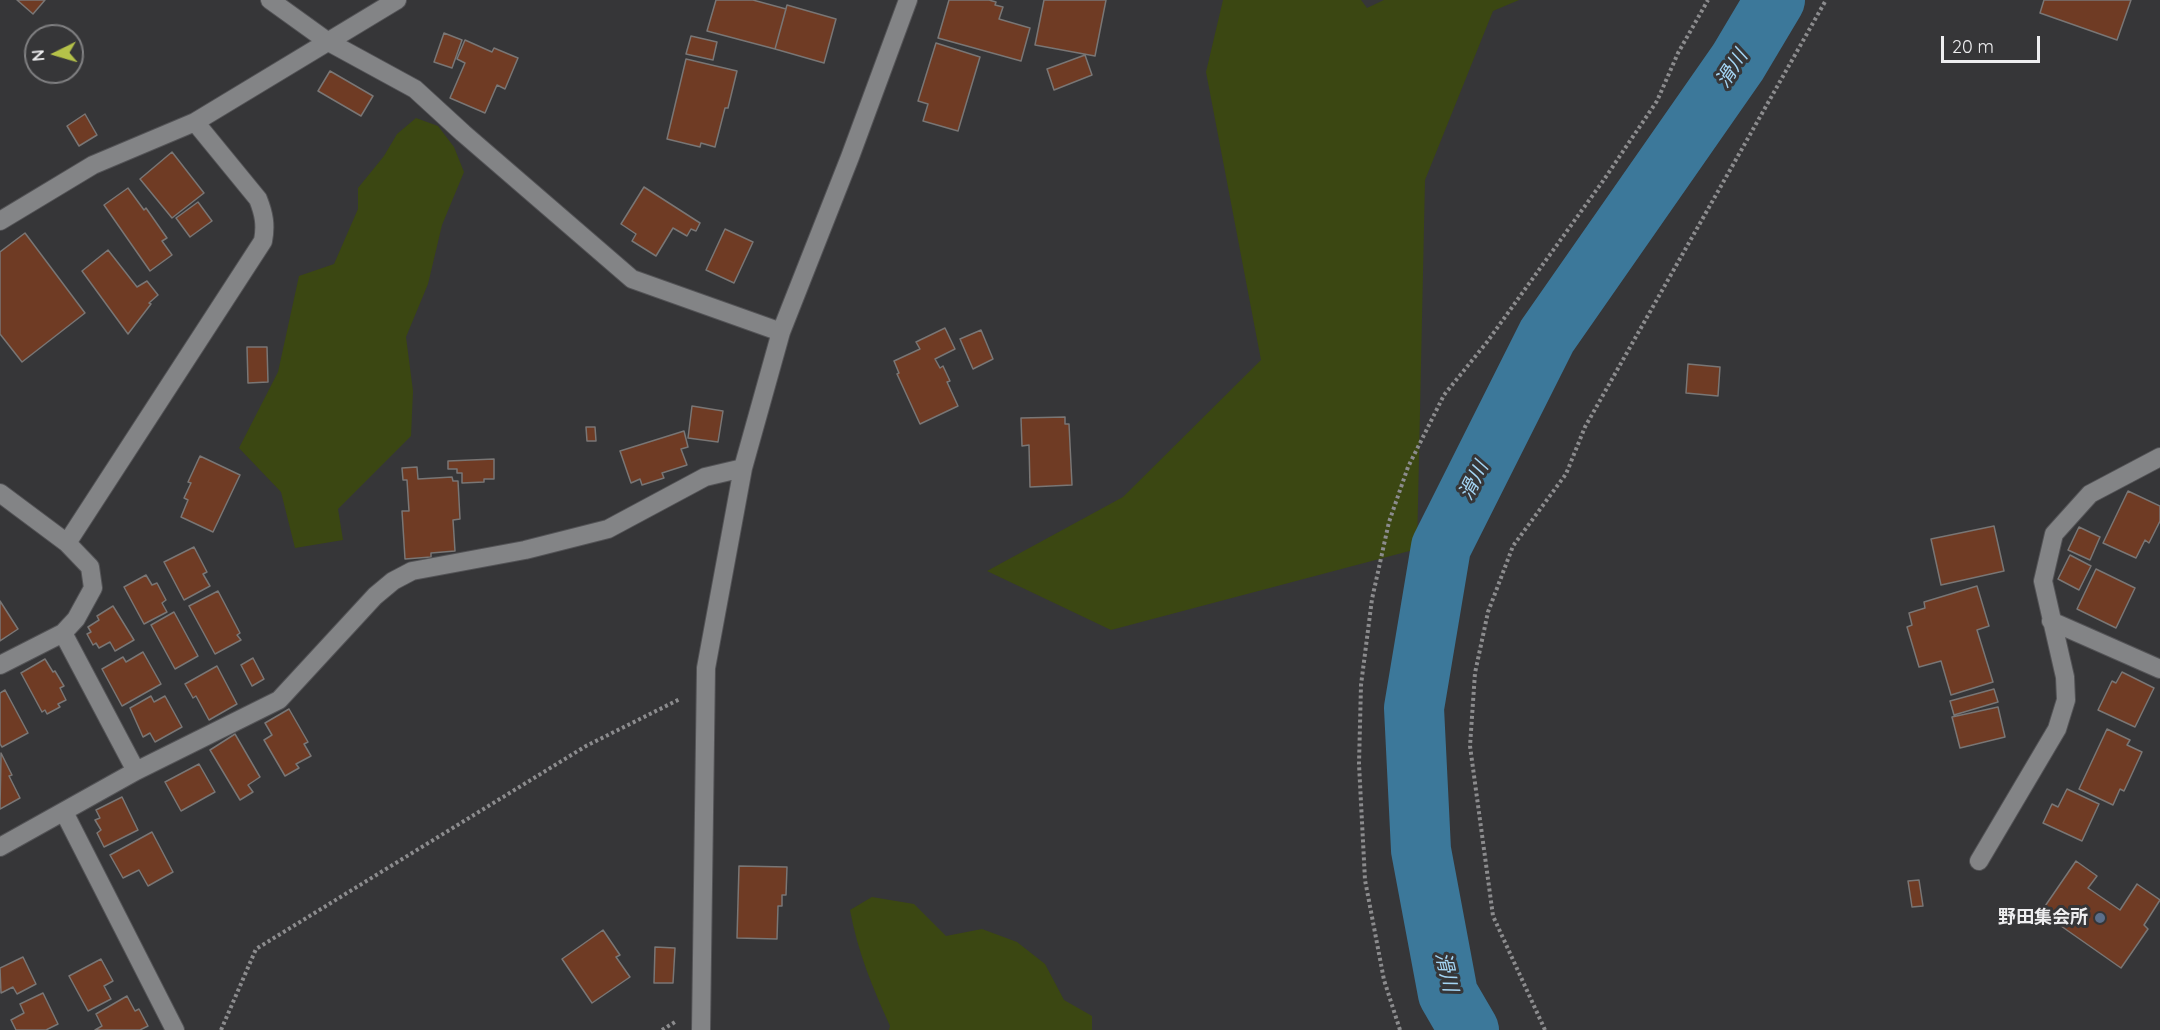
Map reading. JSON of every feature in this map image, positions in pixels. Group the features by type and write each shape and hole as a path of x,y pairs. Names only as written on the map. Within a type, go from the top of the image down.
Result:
{"street":[{"path":"270,0 327,40 415,88 463,133 632,279 781,332"},
{"path":"0,221 93,165 195,122 327,40 397,0"},
{"path":"700,1030 706,668 743,468 781,332 850,157 908,0"},
{"path":"67,543 263,241 266,227 264,213 258,199 195,122"},
{"path":"1979,861 2062,718 2066,700 2065,678 2043,581 2054,534 2090,494 2160,456"},
{"path":"0,847 136,771 279,700 375,596 393,581 412,571 525,550 608,529 705,477 743,468"},
{"path":"0,493 67,543 90,567 93,588 76,620 63,633 0,665"},
{"path":"2051,621 2160,669"},
{"path":"63,633 136,771"},
{"path":"64,812 175,1030"}],"path":[{"path":"1400,1030 1384,980 1365,880 1359,764 1362,685 1370,610 1389,522 1408,467 1444,395 1487,342 1651,110 1678,53 1708,0"},
{"path":"1545,1030 1493,916 1470,746 1475,673 1488,612 1513,546 1566,474 1585,427 1826,0"},
{"path":"221,1030 256,949 586,746 678,699 705,698"}],"green space":[{"path":"1223,0 1361,0 1367,8 1384,0 1519,0 1493,11 1425,180 1417,549 1111,630 987,571 1123,497 1261,360 1206,72"},
{"path":"416,118 438,126 454,147 464,172 442,225 428,284 406,337 413,391 411,436 338,509 343,540 295,548 281,492 239,448 278,372 299,276 334,264 358,209 358,188 384,156 397,134"},
{"path":"872,897 914,904 946,936 982,929 1017,942 1045,964 1064,1000 1092,1016 1092,1030 889,1030 890,1026 861,955 850,910"}],"building":[{"path":"17,0 45,0 33,14"},
{"path":"716,0 753,0 786,9 775,49 707,31"},
{"path":"949,0 996,2 995,5 1003,7 999,19 1030,28 1021,61 938,38"},
{"path":"1044,0 1106,0 1095,56 1035,45"},
{"path":"2044,0 2131,0 2117,40 2040,13"},
{"path":"787,5 836,19 824,63 775,49"},
{"path":"444,33 462,40 452,68 434,62"},
{"path":"691,36 717,42 713,60 686,54"},
{"path":"465,40 492,52 494,48 518,58 505,89 497,85 485,113 450,98 465,63 457,59"},
{"path":"936,43 980,57 958,131 923,121 928,104 918,101"},
{"path":"1085,55 1092,75 1054,90 1047,69"},
{"path":"686,59 737,71 715,147 701,143 700,147 667,139"},
{"path":"330,71 373,96 361,116 318,91"},
{"path":"85,114 97,135 79,146 67,126"},
{"path":"172,152 204,193 172,218 140,179"},
{"path":"644,187 700,223 696,231 691,229 687,236 673,228 656,256 632,241 636,234 621,224"},
{"path":"128,188 144,210 146,208 167,238 162,241 172,255 150,271 104,205"},
{"path":"198,202 212,221 190,237 176,218"},
{"path":"725,229 753,242 734,283 706,270"},
{"path":"25,233 85,313 22,362 0,334 0,252"},
{"path":"108,250 137,287 147,281 158,295 149,303 151,304 128,334 82,271"},
{"path":"945,328 955,349 935,359 940,368 943,366 950,381 947,382 958,406 920,424 897,374 899,373 894,361 920,349 916,342"},
{"path":"981,330 993,359 973,369 960,339"},
{"path":"247,347 267,347 268,382 248,383"},
{"path":"1688,364 1720,367 1718,396 1686,393"},
{"path":"692,406 723,411 718,442 688,438"},
{"path":"1065,417 1065,424 1069,424 1072,485 1030,487 1029,445 1022,446 1021,418"},
{"path":"586,427 595,427 596,441 587,441"},
{"path":"684,431 688,447 681,449 687,465 662,473 664,478 642,485 640,479 631,483 620,451"},
{"path":"200,456 240,475 213,532 181,517 188,500 184,498 191,483 188,482"},
{"path":"494,459 494,479 484,479 484,482 462,483 462,473 457,473 457,469 448,469 448,461"},
{"path":"417,467 418,479 452,477 453,481 458,481 460,519 453,520 455,551 431,553 431,557 405,559 402,511 409,511 407,480 403,480 402,468"},
{"path":"2128,491 2160,506 2160,521 2149,543 2145,540 2136,558 2103,543"},
{"path":"1994,526 2004,571 1941,585 1931,539"},
{"path":"2079,527 2100,537 2090,560 2068,550"},
{"path":"194,547 207,572 203,574 210,586 184,600 164,562"},
{"path":"2070,555 2091,566 2079,590 2058,579"},
{"path":"2096,569 2135,588 2116,628 2077,609"},
{"path":"146,575 152,585 157,583 166,600 162,603 167,612 144,624 124,587"},
{"path":"1977,586 1989,626 1977,630 1993,682 1951,695 1941,661 1919,667 1907,627 1912,625 1909,613 1925,608 1924,602"},
{"path":"218,591 240,633 237,635 241,640 215,654 189,606"},
{"path":"0,601 18,629 0,641"},
{"path":"113,606 134,640 115,651 110,642 99,648 96,643 93,645 87,634 91,632 88,627 99,620 97,616"},
{"path":"174,612 198,656 175,669 151,625"},
{"path":"143,652 161,684 122,706 102,669 123,657 126,662"},
{"path":"253,658 264,679 252,686 241,665"},
{"path":"45,659 64,686 60,688 66,700 58,704 60,707 47,714 45,710 42,712 21,673"},
{"path":"217,666 237,704 209,720 196,696 193,698 185,684"},
{"path":"2122,672 2154,688 2135,727 2098,710 2112,681 2116,683"},
{"path":"1994,689 1998,702 1954,715 1950,701"},
{"path":"5,690 28,733 2,747 0,744 0,693"},
{"path":"151,696 154,702 165,696 182,727 155,742 150,733 143,737 130,708"},
{"path":"1998,707 2005,737 1960,748 1952,717"},
{"path":"289,709 308,742 304,744 311,756 296,764 299,768 285,776 264,740 272,735 265,723"},
{"path":"2107,729 2130,740 2127,745 2142,752 2124,791 2120,789 2113,805 2079,789"},
{"path":"235,734 260,777 248,785 253,792 240,800 210,750"},
{"path":"1,753 20,798 0,809"},
{"path":"199,764 215,792 181,811 165,782"},
{"path":"2067,789 2099,804 2082,841 2043,823 2052,804 2058,807"},
{"path":"122,797 138,830 104,847 97,833 101,830 95,820 100,818 96,810"},
{"path":"152,832 173,872 148,886 139,870 123,878 110,855"},
{"name":"野田集会所","path":"2076,861 2097,876 2088,888 2120,910 2137,884 2160,900 2144,925 2148,929 2121,968 2041,912"},
{"path":"739,866 787,867 786,895 782,895 782,906 778,906 777,939 737,938"},
{"path":"1919,880 1923,906 1912,907 1908,881"},
{"path":"603,930 620,955 616,957 630,977 592,1003 562,959"},
{"path":"655,947 675,948 673,983 654,983"},
{"path":"23,957 36,984 17,994 13,987 1,993 0,968"},
{"path":"101,959 113,981 104,986 111,999 88,1011 69,976"},
{"path":"43,993 58,1024 46,1030 16,1030 11,1020 24,1013 20,1004"},
{"path":"127,996 135,1011 139,1009 148,1026 140,1030 95,1030 102,1026 96,1014"}],"waterway":[{"name":"滑川","path":"1469,1030 1448,994 1421,850 1414,708 1441,547 1547,336 1738,62 1775,0"}],"place":[{"name":"野田集会所","path":"2100,918"}]}
